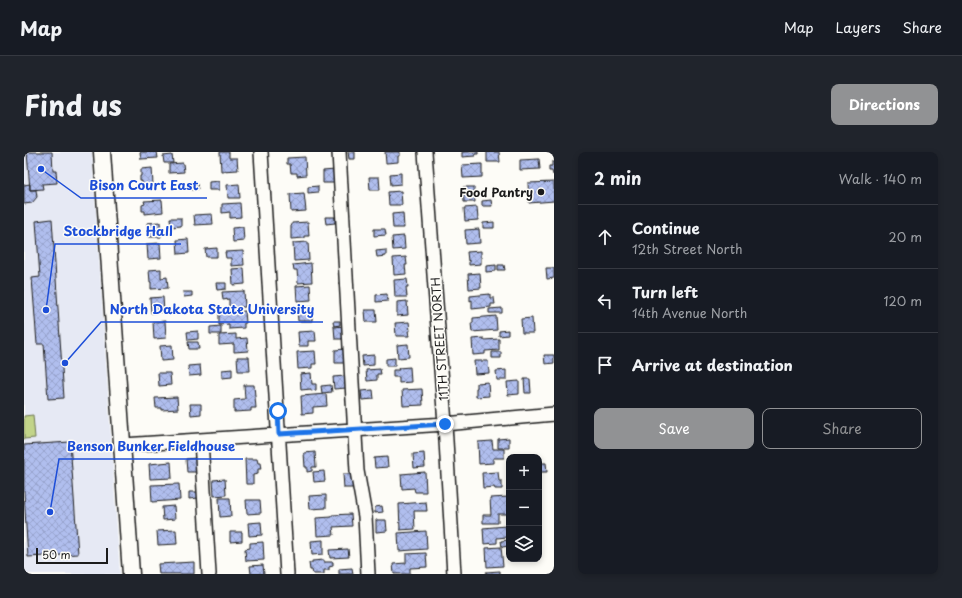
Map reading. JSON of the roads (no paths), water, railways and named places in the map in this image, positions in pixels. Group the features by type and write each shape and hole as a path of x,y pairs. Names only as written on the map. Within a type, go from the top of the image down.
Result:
{"main road":[{"path":"102,152 131,574"}],"street":[{"path":"261,152 287,574"},
{"path":"339,152 358,471 365,516 368,574"},
{"name":"11TH STREET NORTH","path":"425,152 445,424 454,574"},
{"path":"122,445 445,424 554,414"},
{"path":"201,440 209,574"}],"place":[{"name":"Bison Court East","path":"41,169"},
{"name":"Food Pantry","path":"541,192"},
{"name":"Stockbridge Hall","path":"46,310"},
{"name":"North Dakota State University","path":"65,363"},
{"name":"Benson Bunker Fieldhouse","path":"50,512"}]}
